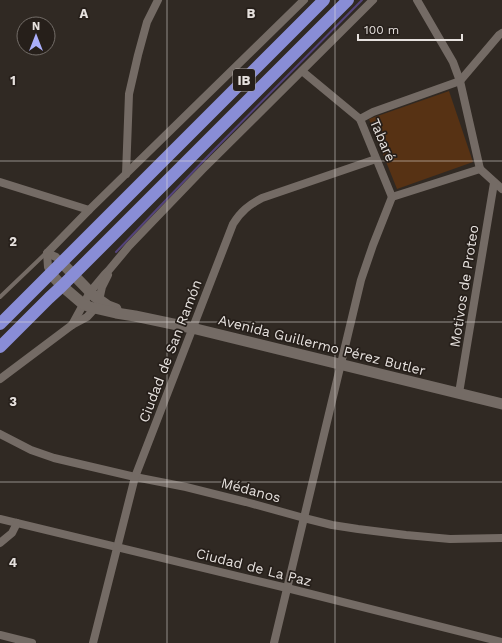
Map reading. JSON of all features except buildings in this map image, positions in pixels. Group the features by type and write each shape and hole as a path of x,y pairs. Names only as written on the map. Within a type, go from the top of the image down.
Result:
{"highway":[{"name":"IB","path":"0,324 324,0"},
{"name":"IB","path":"0,347 48,298 74,275 348,0"}],"street":[{"path":"126,174 129,94 147,22 158,0"},
{"path":"51,274 48,267 47,253 304,0"},
{"path":"72,325 90,292 129,246 373,0"},
{"path":"417,0 452,62 460,82 480,169 502,189"},
{"path":"360,119 373,112 460,82 502,33"},
{"name":"Tabaré","path":"302,71 360,119 392,197"},
{"name":"Ciudad de San Ramón","path":"94,643 116,547 135,477 233,224 245,208 262,198 376,159"},
{"path":"274,643 361,280 392,197 480,169"},
{"path":"0,182 89,210"},
{"name":"Motivos de Proteo","path":"459,394 494,183"},
{"path":"47,253 56,257 74,275 90,292 97,304"},
{"path":"0,379 72,325 87,317 97,304 109,270"},
{"name":"Avenida Guillermo Pérez Butler","path":"51,274 62,286 83,304 97,304 135,316 192,328 502,404"},
{"name":"Médanos","path":"0,434 31,450 54,458 186,487 332,525 406,535 450,539 502,538"},
{"name":"Ciudad de La Paz","path":"0,519 502,642"},
{"path":"0,543 12,532 16,523"},
{"path":"0,635 32,643"}],"lane":[{"path":"0,297 47,253"}],"shaded area":[{"path":"449,91 473,162 397,189 369,119"}],"waterway":[{"path":"116,252 362,0"}]}
